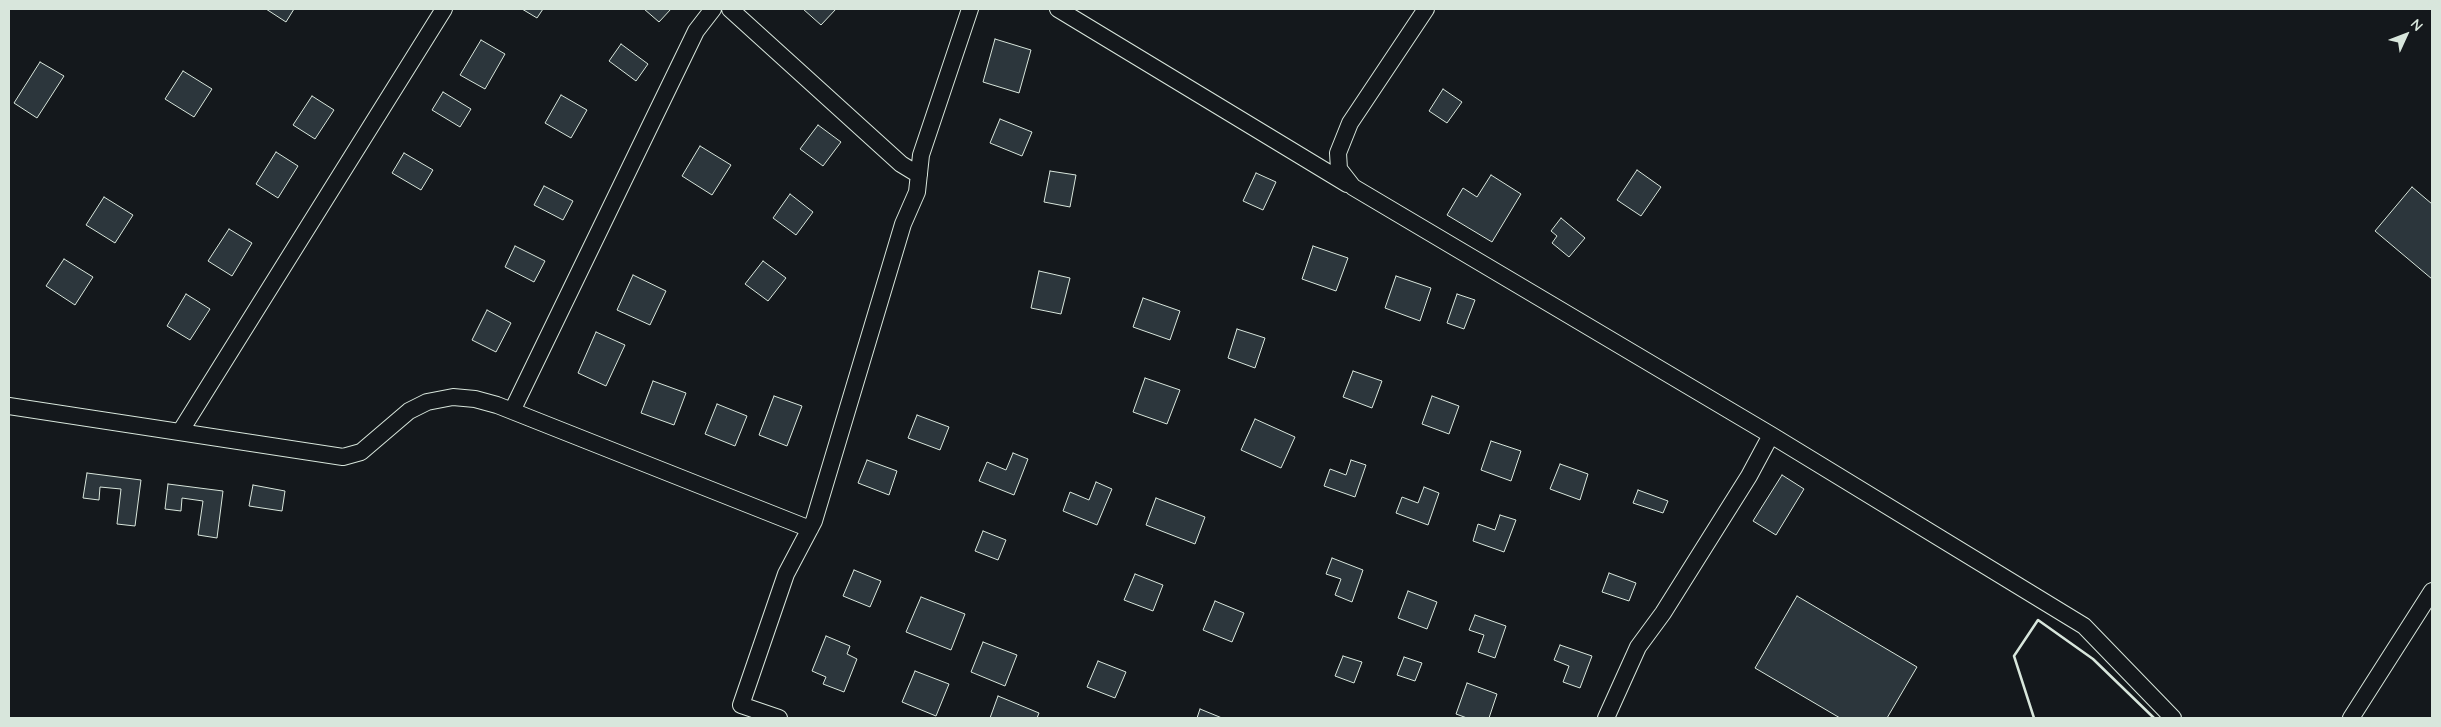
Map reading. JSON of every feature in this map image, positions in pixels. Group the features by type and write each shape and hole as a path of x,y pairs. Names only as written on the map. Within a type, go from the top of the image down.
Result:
{"street":[{"path":"180,432 444,9"},
{"path":"512,411 696,31 713,9"},
{"path":"730,9 901,164 919,175"},
{"path":"779,718 741,705 786,574 810,529 903,224 917,192 921,155 970,9"},
{"path":"1058,9 1353,187 1771,434 2084,626 2173,718"},
{"path":"1353,187 1340,169 1338,153 1350,123 1426,9"},
{"path":"9,406 343,457 361,452 409,411 427,402 453,397 482,401 512,411 810,529"},
{"path":"1606,718 1638,647 1668,605 1749,476 1771,434"},
{"path":"2351,718 2432,591"}],"building":[{"path":"266,9 294,9 286,22"},
{"path":"522,9 543,9 537,18"},
{"path":"644,9 671,9 659,22"},
{"path":"803,9 836,9 821,25"},
{"path":"995,39 1031,50 1019,93 983,82"},
{"path":"481,40 505,54 485,89 460,75"},
{"path":"621,44 648,64 636,81 609,61"},
{"path":"40,62 64,76 37,118 14,103"},
{"path":"183,71 212,89 194,117 165,99"},
{"path":"1443,89 1462,102 1447,123 1429,111"},
{"path":"443,92 471,109 460,127 432,110"},
{"path":"561,95 587,110 571,138 545,123"},
{"path":"312,96 334,110 315,139 293,125"},
{"path":"1000,119 1032,132 1022,156 990,143"},
{"path":"818,125 841,142 823,166 800,149"},
{"path":"700,146 731,165 712,195 682,176"},
{"path":"276,152 298,166 278,198 256,184"},
{"path":"404,153 433,170 421,190 392,173"},
{"path":"1637,170 1661,187 1641,216 1617,200"},
{"path":"1050,171 1076,175 1070,207 1044,202"},
{"path":"1256,173 1276,182 1263,210 1243,201"},
{"path":"1491,175 1521,194 1492,242 1447,215 1463,188 1477,197"},
{"path":"544,186 573,201 563,220 534,205"},
{"path":"2412,187 2432,204 2432,279 2375,231"},
{"path":"790,194 813,212 796,235 773,218"},
{"path":"104,197 133,215 115,243 86,225"},
{"path":"1561,218 1585,238 1569,257 1552,243 1557,236 1551,231"},
{"path":"229,229 252,243 232,276 208,261"},
{"path":"515,246 545,261 534,282 505,267"},
{"path":"1313,246 1348,258 1336,291 1302,279"},
{"path":"64,259 93,277 75,305 46,286"},
{"path":"763,261 786,278 768,301 745,284"},
{"path":"1039,271 1070,278 1061,314 1031,308"},
{"path":"633,275 666,291 650,325 617,310"},
{"path":"1396,276 1431,288 1420,321 1385,308"},
{"path":"186,294 210,309 190,340 167,326"},
{"path":"1457,294 1475,300 1464,329 1447,323"},
{"path":"1143,298 1180,311 1170,340 1133,327"},
{"path":"487,310 511,323 496,352 472,340"},
{"path":"1237,329 1265,338 1255,368 1228,358"},
{"path":"596,332 625,345 606,386 578,373"},
{"path":"1353,371 1382,381 1372,408 1343,397"},
{"path":"1145,378 1180,390 1167,424 1133,412"},
{"path":"653,381 686,393 674,425 641,413"},
{"path":"774,396 802,406 787,446 759,435"},
{"path":"1432,396 1459,406 1449,434 1422,424"},
{"path":"717,404 747,416 735,446 705,434"},
{"path":"917,415 949,427 940,450 908,438"},
{"path":"1255,419 1295,437 1281,468 1241,450"},
{"path":"1491,441 1521,451 1511,481 1481,470"},
{"path":"1013,453 1028,459 1014,495 979,481 987,462 1006,470"},
{"path":"867,460 897,471 889,495 858,483"},
{"path":"1351,460 1366,465 1355,497 1324,486 1330,469 1346,475"},
{"path":"1560,464 1588,474 1580,500 1550,489"},
{"path":"87,473 141,480 135,526 117,524 121,489 100,487 99,500 83,498"},
{"path":"1782,475 1804,489 1776,535 1753,521"},
{"path":"1096,482 1112,489 1097,525 1063,511 1070,492 1089,500"},
{"path":"168,484 223,491 217,538 198,535 203,501 182,498 181,511 165,509"},
{"path":"253,485 285,491 282,511 249,506"},
{"path":"1424,487 1439,493 1428,525 1396,513 1402,497 1418,503"},
{"path":"1638,490 1668,501 1663,513 1633,503"},
{"path":"1156,498 1205,517 1195,544 1146,525"},
{"path":"1500,515 1516,520 1504,552 1473,541 1478,524 1495,530"},
{"path":"983,531 1006,540 998,560 975,551"},
{"path":"1332,558 1363,570 1352,602 1335,595 1341,579 1326,574"},
{"path":"854,570 881,581 870,607 843,596"},
{"path":"1609,573 1636,583 1629,601 1602,592"},
{"path":"1135,574 1163,585 1153,611 1124,600"},
{"path":"1408,591 1437,602 1427,629 1398,618"},
{"path":"1797,596 1917,667 1887,718 1840,718 1755,668"},
{"path":"921,597 965,614 951,650 906,632"},
{"path":"1215,601 1244,613 1232,642 1203,630"},
{"path":"1475,615 1506,626 1495,658 1478,652 1484,635 1469,630"},
{"path":"826,636 850,646 847,654 857,659 844,692 823,684 826,677 812,671"},
{"path":"983,642 1017,655 1005,686 971,672"},
{"path":"1560,645 1592,656 1580,688 1563,682 1569,666 1554,660"},
{"path":"1343,656 1362,662 1354,683 1335,676"},
{"path":"1404,657 1422,663 1415,681 1397,675"},
{"path":"1098,661 1126,672 1115,698 1087,687"},
{"path":"915,671 949,684 936,716 902,702"},
{"path":"1467,683 1497,694 1489,718 1467,718 1456,714"},
{"path":"998,696 1039,713 1037,718 990,718"},
{"path":"1200,709 1222,718 1197,718"}],"wall":[{"path":"2034,718 2014,656 2038,620 2093,659 2154,718"}]}
